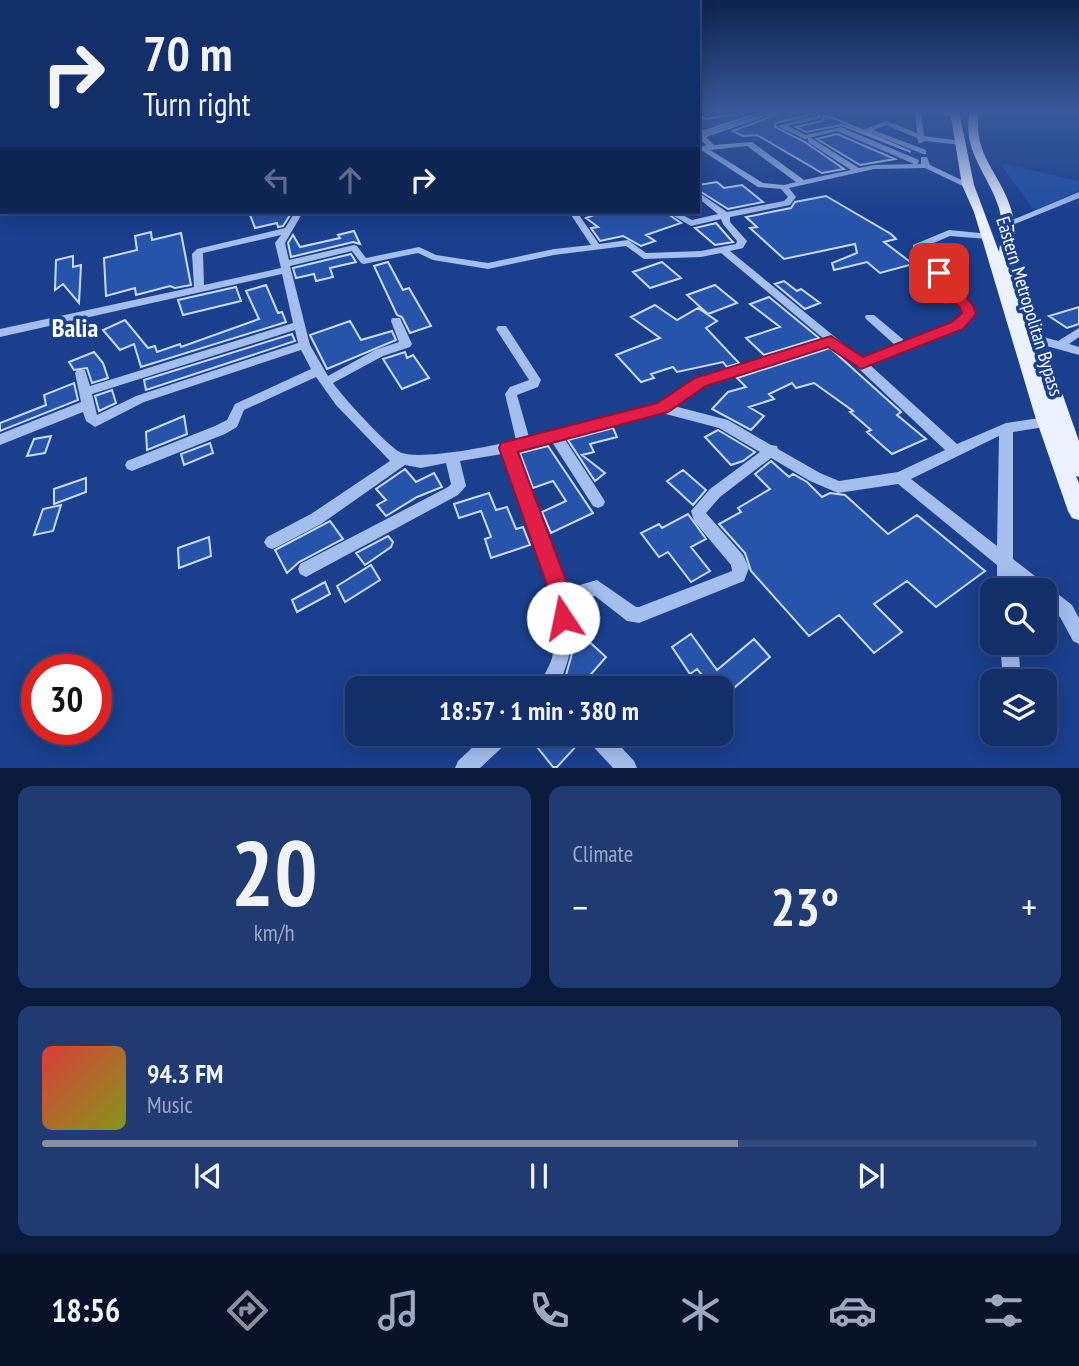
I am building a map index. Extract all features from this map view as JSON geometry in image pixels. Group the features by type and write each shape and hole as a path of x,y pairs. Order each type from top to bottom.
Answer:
{"main road":[{"name":"Eastern Metropolitan Bypass","path":"967,148 968,185 1026,337 1046,422 1079,511"},
{"path":"967,148 1002,201 1009,223 1006,254 1026,337 1079,469"}],"street":[{"path":"754,147 803,183"},
{"path":"821,147 858,171"},
{"path":"880,147 968,185"},
{"path":"910,147 923,152"},
{"path":"922,147 926,166"},
{"path":"962,147 967,148"},
{"path":"704,148 761,185 784,187 874,167 926,166"},
{"path":"675,214 691,223 788,203 792,197 784,187"},
{"path":"1009,223 1079,195"},
{"path":"0,333 199,289 354,248 364,261 419,250 433,257 488,266 628,243 644,256 723,250 740,246 742,241 726,222 725,215 700,196"},
{"path":"298,214 280,243 304,345 322,377 382,446 402,460 421,462 516,446 662,408 701,382 831,341"},
{"path":"574,214 597,247"},
{"path":"199,289 197,254 200,251 288,230"},
{"path":"861,364 957,326 969,314 967,307 916,247 949,233 988,236"},
{"path":"723,250 861,364 955,451"},
{"path":"870,317 904,347"},
{"path":"132,466 220,430 232,423 240,407 406,344 396,321"},
{"path":"0,440 88,397 299,325"},
{"path":"502,329 535,380 534,384 514,390 511,394 516,446 561,597 563,649 554,676"},
{"path":"1059,346 1079,332"},
{"path":"1026,337 1079,351"},
{"path":"81,373 95,422 140,399 304,345"},
{"path":"662,408 723,424 815,477 838,487 900,478 1006,428 1046,422"},
{"path":"1004,578 1006,428"},
{"path":"555,436 598,502"},
{"path":"561,597 597,588 632,614 639,615 738,576 741,568 737,560 699,516 698,511 715,493 772,450"},
{"path":"306,569 453,491 459,486 452,458"},
{"path":"272,542 316,519 402,460"},
{"path":"900,478 1024,578"},
{"path":"1057,603 1066,611 1079,635"},
{"path":"465,768 489,746"},
{"path":"606,746 627,768"}],"shaded area":[{"path":"1000,163 1079,181 1079,191 1034,210"}],"building":[{"path":"777,147 812,147 844,169 822,173"},
{"path":"830,147 867,147 895,159 860,165"},
{"path":"717,182 724,188 742,185 763,202 728,209 700,191 700,185"},
{"path":"826,196 891,234 896,239 884,242 913,264 880,273 867,262 834,270 832,263 857,253 855,244 784,259 750,228 757,227 746,217 791,208 795,202"},
{"path":"250,214 291,214 283,226 278,227 277,223 255,228"},
{"path":"597,214 668,214 681,223 646,235 655,241 641,246 623,236 600,241 591,228 598,227 586,218"},
{"path":"716,223 733,242 715,245 695,228"},
{"path":"354,231 360,244 353,242 291,257 288,243 293,235 300,247 340,238 338,235"},
{"path":"151,232 152,240 181,233 191,285 175,288 170,286 136,295 135,288 106,296 104,258 137,250 135,236"},
{"path":"351,254 356,262 330,268 333,277 316,281 314,274 296,278 293,268"},
{"path":"73,256 73,267 81,265 79,303 63,284 55,290 56,260"},
{"path":"388,262 403,290 409,288 431,326 410,333 402,317 397,315 374,266"},
{"path":"662,262 681,278 650,288 633,272"},
{"path":"784,281 820,303 805,309 775,284"},
{"path":"266,285 278,313 282,312 286,322 141,367 134,344 120,350 103,330 125,320 148,348 155,346 157,352 180,344 181,347 259,319 246,291"},
{"path":"715,285 737,303 708,314 687,295"},
{"path":"236,287 241,301 183,315 178,300"},
{"path":"769,297 819,338 764,355 746,338 780,327 750,304"},
{"path":"655,305 677,320 698,308 717,321 706,328 739,363 727,367 723,362 677,372 673,367 651,374 654,378 641,382 616,355 660,338 631,317"},
{"path":"1079,307 1079,324 1067,328 1049,316"},
{"path":"350,321 361,340 392,331 396,340 327,369 310,335"},
{"path":"292,334 295,341 146,390 144,380"},
{"path":"830,348 901,412 897,415 926,439 892,454 867,432 871,430 850,412 853,411 814,383 796,388 792,383 769,394 774,399 749,407 764,416 751,430 712,409 728,392 746,387 737,378"},
{"path":"94,352 103,363 108,378 92,383 87,368 74,370 69,362"},
{"path":"405,352 407,358 413,355 429,378 402,389 383,359"},
{"path":"74,383 78,400 0,431 0,423 46,405 44,395"},
{"path":"112,390 116,403 99,411 95,396"},
{"path":"184,416 187,434 147,450 146,432"},
{"path":"613,428 617,437 590,444 594,452 582,455 605,473 595,481 568,440"},
{"path":"718,430 755,452 743,461 731,465 705,437"},
{"path":"51,436 45,453 27,456 34,439"},
{"path":"210,443 213,453 184,465 181,454"},
{"path":"548,446 593,513 551,533 542,512 566,501 553,481 533,488 520,453"},
{"path":"771,461 789,477 793,474 807,482 822,497 830,493 845,495 888,534 917,515 985,571 936,607 907,581 874,604 902,632 874,653 839,615 809,636 751,571 745,553 719,524 741,512 738,508 770,489 755,474"},
{"path":"405,469 416,482 434,473 442,487 417,497 386,516 377,505 386,500 376,489"},
{"path":"683,470 706,490 693,505 667,481"},
{"path":"86,478 86,492 54,504 54,489"},
{"path":"489,493 496,510 507,507 516,529 523,527 530,545 491,558 485,539 491,537 481,511 459,518 454,504"},
{"path":"61,505 53,531 34,535 43,509"},
{"path":"688,514 706,539 691,547 710,571 691,582 668,552 659,557 641,533 659,524 662,528"},
{"path":"330,521 343,539 299,562 287,573 275,550"},
{"path":"388,536 393,542 391,547 365,565 356,553"},
{"path":"209,537 211,556 179,568 178,548"},
{"path":"371,565 380,580 345,602 337,586"},
{"path":"325,582 330,594 297,612 292,600"},
{"path":"691,634 717,670 754,639 770,657 733,689 733,676 703,676 697,669 690,674 672,647"},
{"path":"584,637 606,657 589,676 567,676 573,650"},
{"path":"536,746 576,746 557,767 553,767"}],"district":[{"name":"Balia","path":"75,327"}],"route":[{"path":"563,618 561,597 507,448 662,408 682,392 701,382 831,341 861,364 957,326 966,320 969,314 967,307 939,273"}]}
